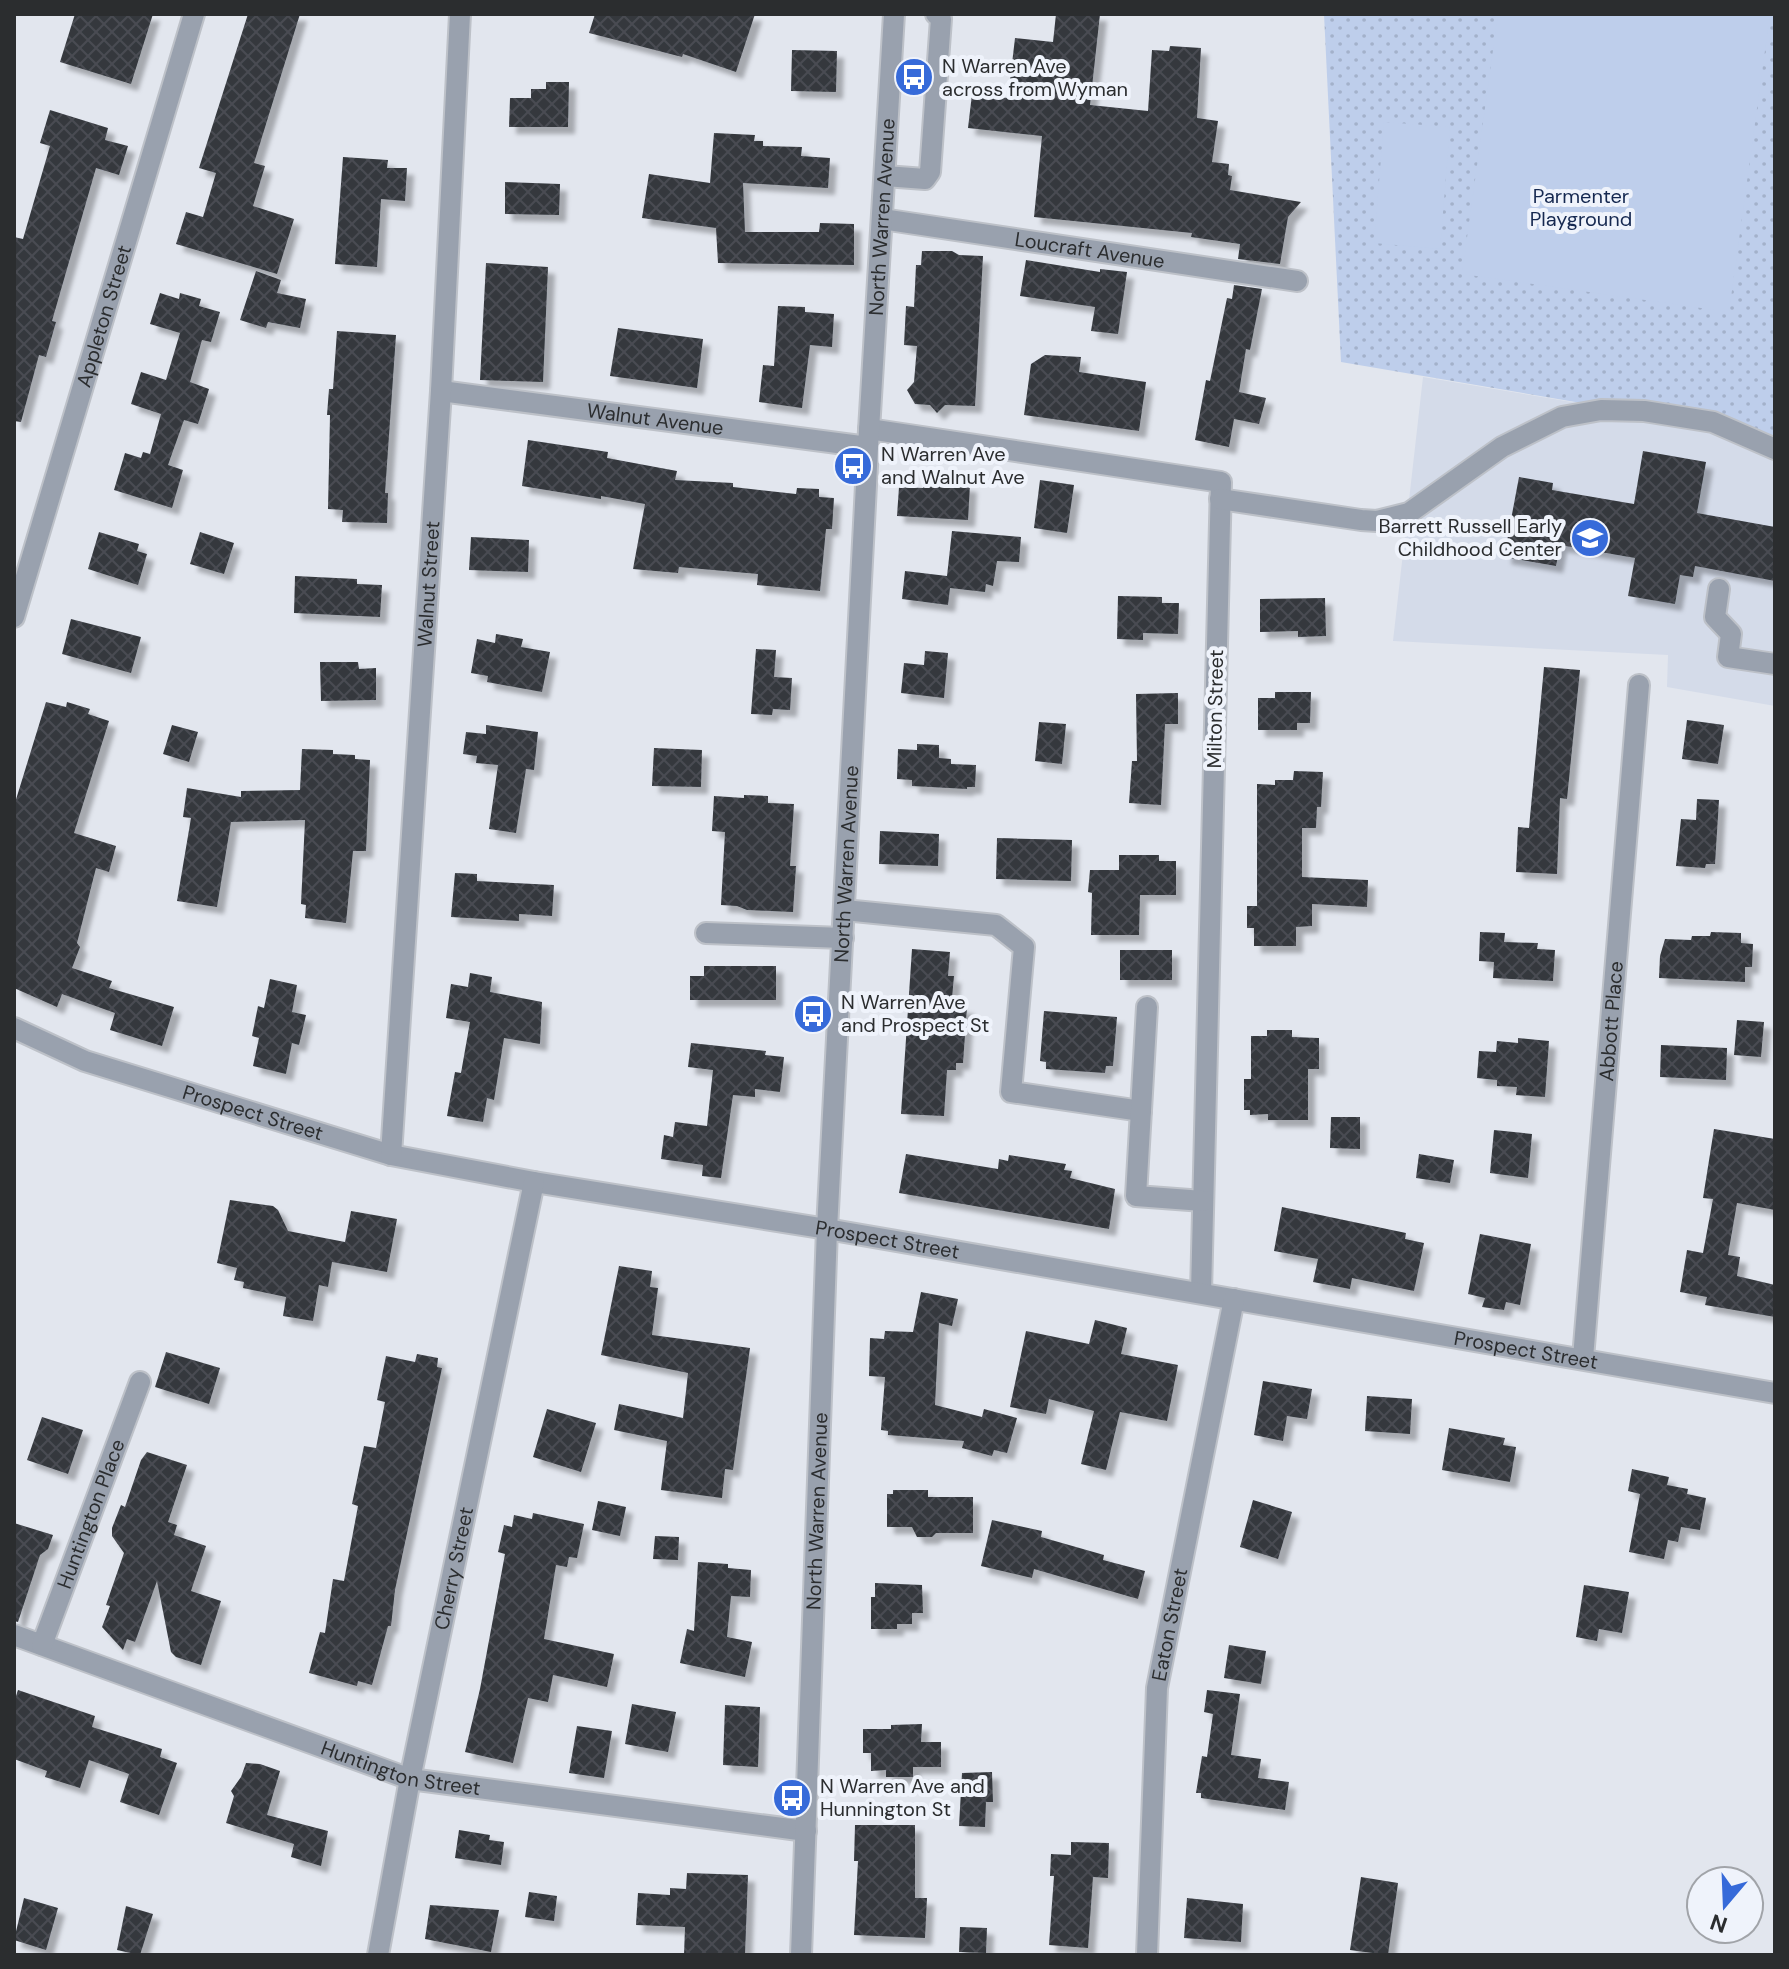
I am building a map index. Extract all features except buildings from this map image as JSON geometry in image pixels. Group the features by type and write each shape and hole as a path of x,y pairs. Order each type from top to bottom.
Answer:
{"street":[{"name":"Appleton Street","path":"14,617 194,14"},
{"name":"Walnut Street","path":"391,1155 441,391 460,14"},
{"name":"North Warren Avenue","path":"801,1955 827,1229 868,438 894,14"},
{"path":"885,176 925,179 930,172 941,19 936,14"},
{"name":"Loucraft Avenue","path":"882,219 1297,281"},
{"name":"Walnut Avenue","path":"441,391 868,438"},
{"path":"868,438 1221,482 1220,499 1361,520 1393,518 1418,507 1502,447 1562,417 1601,410 1644,411 1713,422 1775,449"},
{"name":"Milton Street","path":"1201,1293 1220,499"},
{"path":"1719,589 1715,617 1731,634 1728,657 1775,664"},
{"name":"Abbott Place","path":"1583,1358 1639,685"},
{"path":"844,910 996,925 1024,947 1011,1092 1141,1111"},
{"path":"706,933 843,938"},
{"path":"1147,1007 1136,1196 1203,1201"},
{"name":"Prospect Street","path":"14,1028 85,1061 391,1155 1775,1393"},
{"name":"Cherry Street","path":"378,1955 410,1779 534,1182"},
{"name":"Eaton Street","path":"1147,1955 1157,1688 1234,1299"},
{"name":"Huntington Place","path":"42,1645 140,1382"},
{"name":"Huntington Street","path":"14,1635 410,1779 806,1831"}],"shaded area":[{"name":"Barrett Russell Early Childhood Center","path":"1423,377 1775,436 1775,706 1667,687 1668,655 1393,641"}],"green space":[{"name":"Parmenter Playground","path":"1324,14 1775,14 1775,436 1341,362"},
{"path":"1498,14 1770,14 1729,312 1462,274"},
{"path":"1384,122 1450,127 1440,249 1374,243"}],"place":[{"name":"N Warren Ave across from Wyman","path":"914,77"},
{"name":"N Warren Ave and Walnut Ave","path":"853,466"},
{"name":"Barrett Russell Early Childhood Center","path":"1590,538"},
{"name":"N Warren Ave and Prospect St","path":"813,1014"},
{"name":"N Warren Ave and Hunnington St","path":"792,1798"}]}
